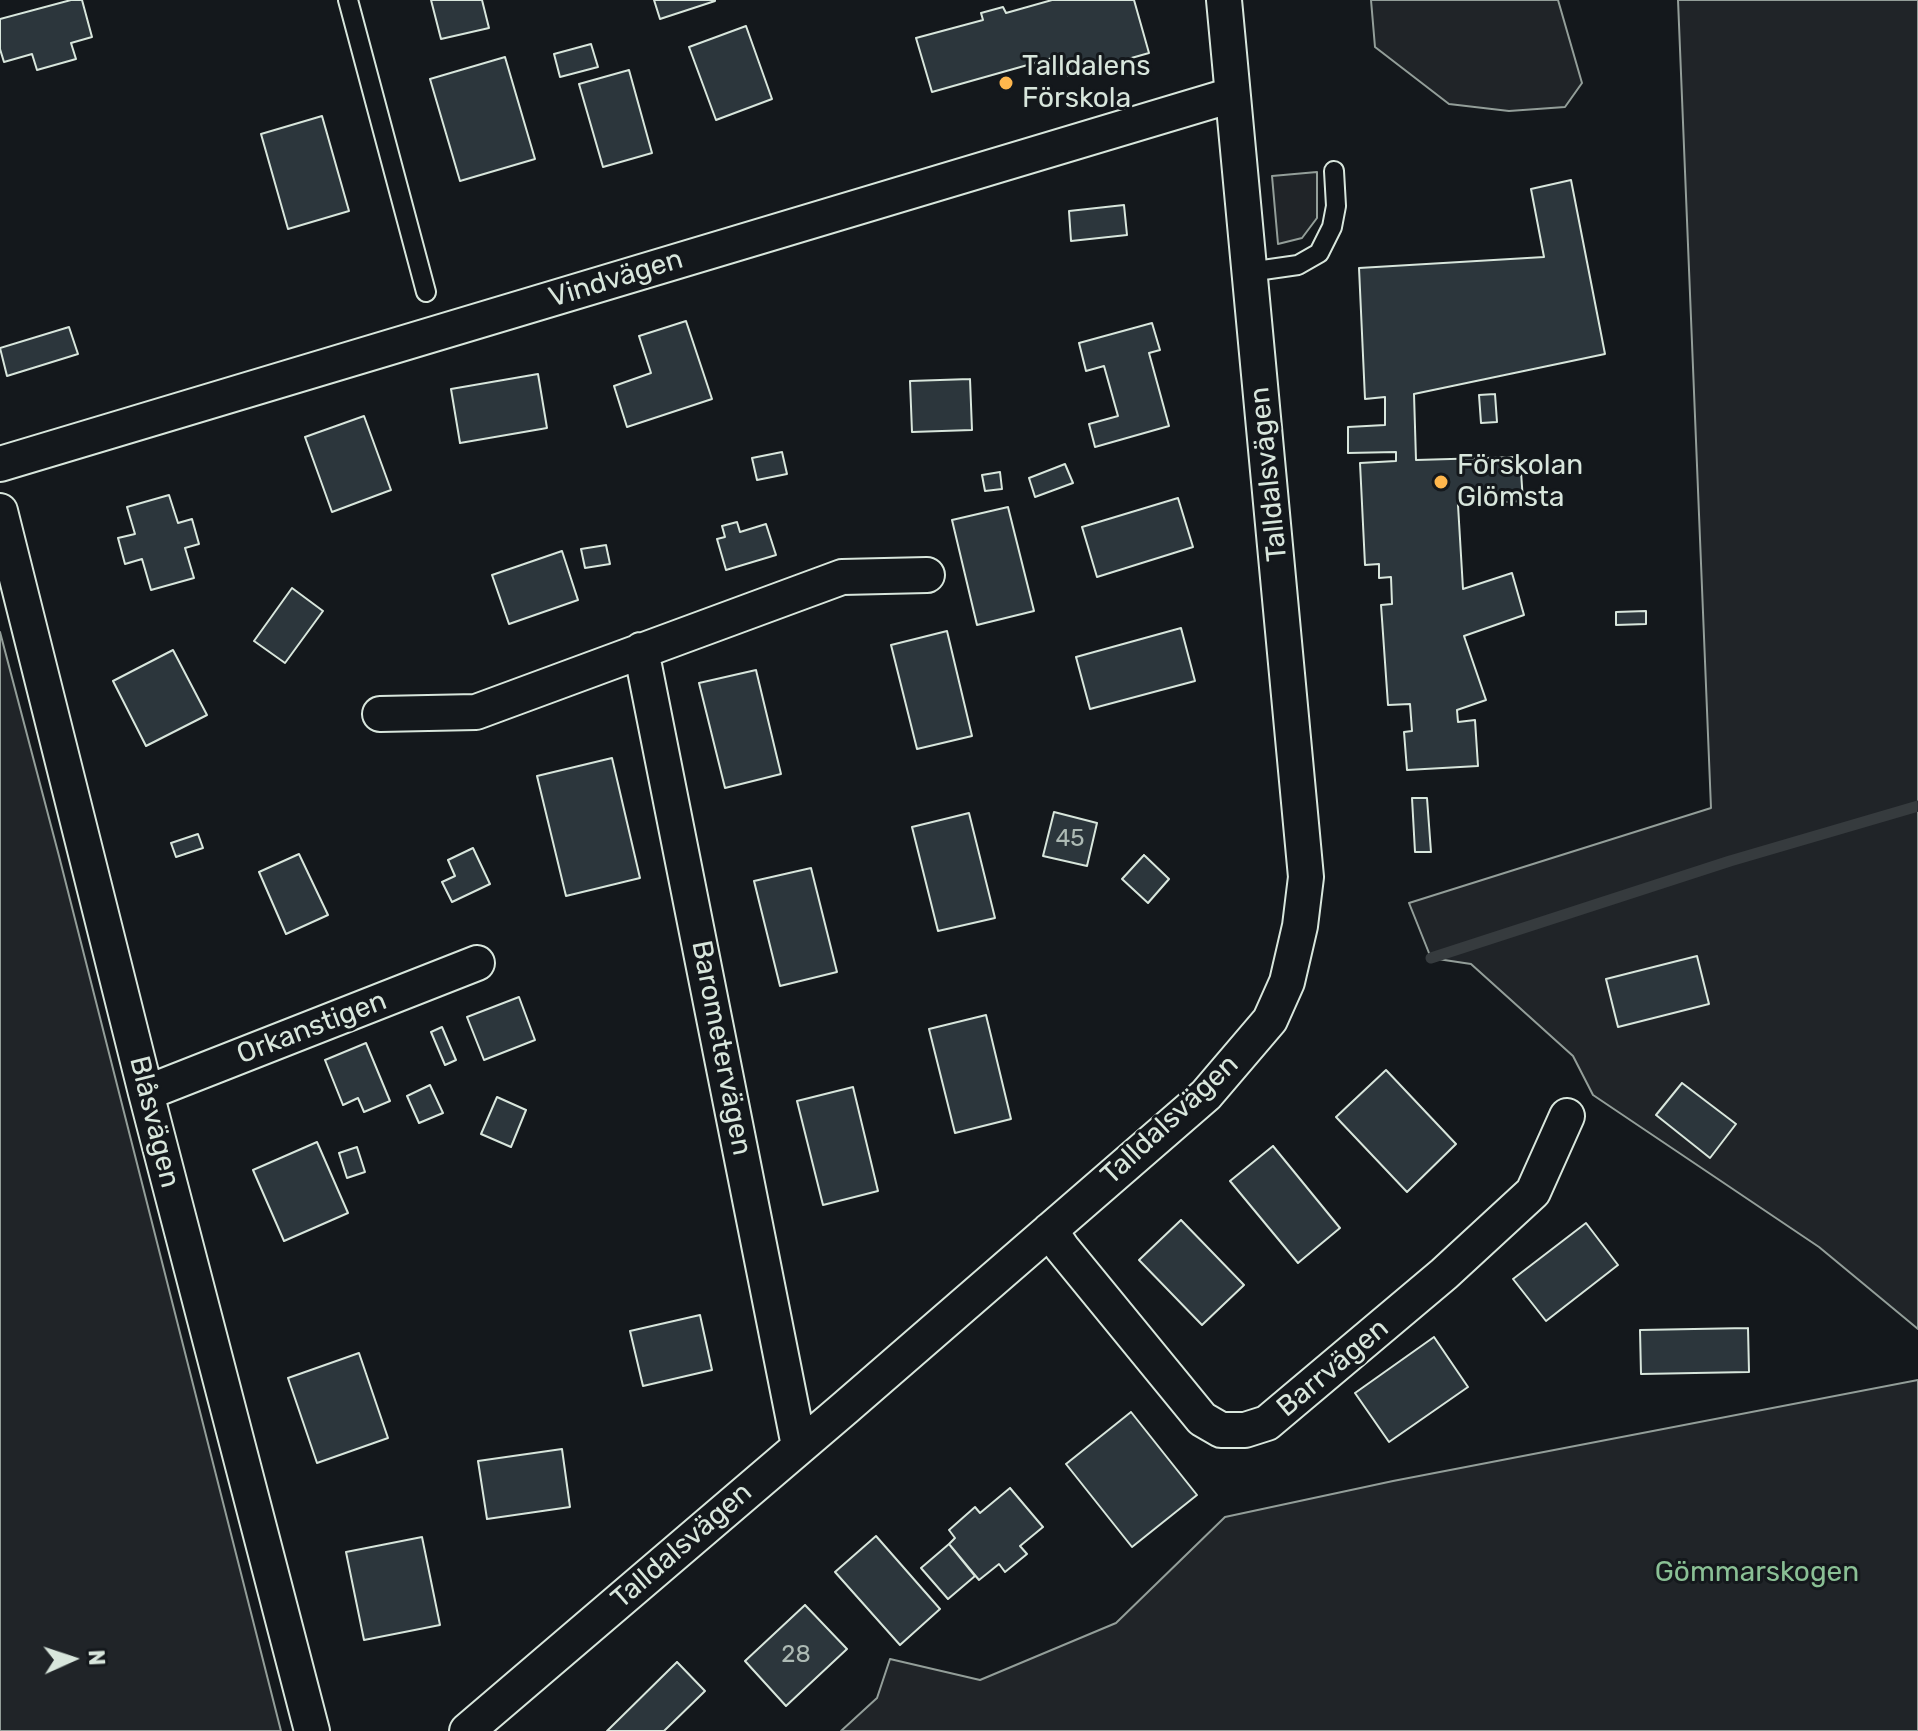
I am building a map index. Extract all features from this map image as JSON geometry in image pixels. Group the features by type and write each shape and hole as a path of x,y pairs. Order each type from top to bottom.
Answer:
{"street":[{"name":"Talldalsvägen","path":"467,1731 1206,1095 1270,1020 1287,982 1298,939 1306,877 1224,0"},
{"name":"Vindvägen","path":"0,464 1232,95"},
{"name":"Blåsvägen","path":"0,511 146,1093 312,1731"},
{"path":"380,714 476,712 842,577 927,575"},
{"name":"Barometervägen","path":"641,650 799,1446"},
{"name":"Orkanstigen","path":"146,1093 477,963"},
{"name":"Barrvägen","path":"1050,1230 1202,1419 1221,1430 1245,1430 1267,1423 1444,1274 1533,1192 1567,1116"}],"lane":[{"path":"348,0 426,292"},
{"path":"1249,272 1298,265 1319,253 1332,227 1336,206 1334,171"}],"green space":[{"path":"1371,0 1558,0 1582,83 1565,107 1509,111 1449,104 1375,47"},
{"path":"1678,0 1918,0 1918,1329 1819,1247 1593,1095 1573,1056 1471,964 1431,958 1409,903 1711,808"},
{"path":"1317,172 1317,218 1302,238 1278,244 1272,176"},
{"path":"0,632 59,856 281,1731 0,1731"},
{"name":"Gömmarskogen","path":"1918,1380 1918,1731 841,1731 877,1698 890,1659 980,1680 1116,1623 1225,1517 1393,1481"}],"building":[{"path":"71,0 82,0 92,37 71,43 76,59 37,70 32,54 4,62 0,49 0,19"},
{"path":"431,0 482,0 489,28 441,39"},
{"path":"654,0 715,0 715,1 660,19"},
{"path":"1052,0 1134,0 1149,53 1068,76 1063,55 932,92 916,38 983,20 981,13 1003,7 1006,13"},
{"path":"746,26 772,99 716,120 689,47"},
{"path":"591,44 598,67 560,77 554,54"},
{"path":"505,57 535,159 460,181 430,79"},
{"path":"629,70 652,153 603,167 579,84"},
{"path":"322,116 349,211 288,229 261,134"},
{"name":"Förskolan Glömsta","path":"1571,180 1605,354 1414,394 1416,460 1520,457 1523,501 1458,505 1463,589 1512,573 1524,615 1464,636 1486,700 1457,710 1458,722 1475,720 1478,766 1407,770 1404,732 1412,731 1410,704 1388,705 1381,605 1392,604 1391,577 1379,578 1379,564 1365,565 1360,463 1396,461 1396,452 1348,453 1348,427 1385,425 1385,397 1365,399 1359,268 1544,257 1531,189"},
{"path":"1124,205 1127,235 1071,241 1069,211"},
{"path":"686,321 712,399 627,427 614,386 651,373 639,336"},
{"path":"1152,323 1160,350 1149,353 1169,426 1095,447 1089,424 1118,416 1104,366 1086,371 1079,343"},
{"path":"69,327 78,354 7,376 0,348"},
{"path":"538,374 547,428 460,443 451,389"},
{"path":"970,379 972,430 912,432 910,381"},
{"path":"1495,394 1497,422 1481,423 1479,395"},
{"path":"364,416 391,490 332,512 305,437"},
{"path":"782,452 787,474 757,480 752,458"},
{"path":"1065,464 1073,483 1035,497 1029,478"},
{"path":"1000,472 1002,489 985,491 982,475"},
{"path":"169,495 178,523 192,519 199,544 185,548 194,578 151,590 142,559 125,564 118,538 135,534 127,507"},
{"path":"1178,498 1193,547 1097,577 1082,527"},
{"path":"1008,507 1034,611 977,625 952,520"},
{"path":"737,522 740,532 766,524 776,555 726,570 717,539 725,537 722,526"},
{"path":"606,545 610,564 585,568 581,549"},
{"path":"562,551 578,600 509,624 492,575"},
{"path":"292,588 323,611 285,663 254,641"},
{"path":"1646,611 1646,624 1616,625 1616,612"},
{"path":"1181,628 1195,681 1090,709 1076,657"},
{"path":"947,631 972,736 917,749 891,645"},
{"path":"173,650 207,715 146,746 113,681"},
{"path":"756,670 781,774 725,788 699,683"},
{"path":"612,758 640,878 566,896 537,776"},
{"path":"1412,798 1427,798 1431,852 1415,852"},
{"path":"1054,812 1097,823 1087,866 1043,856"},
{"path":"969,813 995,918 938,931 912,827"},
{"path":"198,834 203,848 176,857 171,843"},
{"path":"473,848 490,884 452,902 442,882 455,876 448,860"},
{"path":"299,854 328,915 286,934 259,872"},
{"path":"1144,855 1169,879 1148,903 1122,879"},
{"path":"811,868 837,972 780,986 754,881"},
{"path":"1697,956 1709,1004 1618,1027 1606,979"},
{"path":"519,997 535,1040 484,1060 467,1017"},
{"path":"986,1015 1011,1119 955,1133 929,1029"},
{"path":"442,1027 456,1060 445,1065 431,1032"},
{"path":"366,1043 390,1101 364,1112 358,1098 343,1105 325,1060"},
{"path":"1386,1070 1456,1144 1407,1192 1336,1117"},
{"path":"1682,1083 1736,1124 1710,1158 1656,1115"},
{"path":"430,1085 443,1113 419,1123 407,1096"},
{"path":"853,1087 878,1191 823,1205 797,1101"},
{"path":"497,1097 526,1110 511,1147 481,1134"},
{"path":"317,1142 348,1213 284,1241 253,1170"},
{"path":"1273,1146 1340,1228 1298,1263 1230,1181"},
{"path":"357,1147 365,1172 347,1178 339,1153"},
{"path":"1181,1220 1244,1285 1202,1325 1139,1260"},
{"path":"1586,1223 1618,1265 1546,1321 1513,1279"},
{"path":"700,1315 712,1370 643,1386 630,1331"},
{"path":"1748,1328 1749,1372 1641,1374 1640,1330"},
{"path":"1434,1337 1468,1387 1389,1442 1355,1393"},
{"path":"359,1353 388,1438 317,1463 288,1378"},
{"path":"1131,1412 1197,1495 1132,1547 1066,1464"},
{"path":"562,1449 570,1507 487,1519 478,1461"},
{"path":"1010,1488 1043,1527 1020,1546 1027,1554 1005,1572 999,1564 979,1580 949,1544 955,1538 949,1530 975,1507 980,1513"},
{"path":"876,1536 940,1609 900,1645 835,1572"},
{"path":"422,1537 440,1625 364,1640 346,1552"},
{"path":"949,1544 975,1576 948,1599 921,1568"},
{"path":"805,1605 847,1649 786,1706 745,1661"},
{"path":"677,1662 705,1691 664,1731 607,1731"}],"waterway":[{"path":"1431,958 1730,861 1918,806"}],"place":[{"name":"Talldalens Förskola","path":"1006,83"},
{"name":"Förskolan Glömsta","path":"1441,482"}]}
